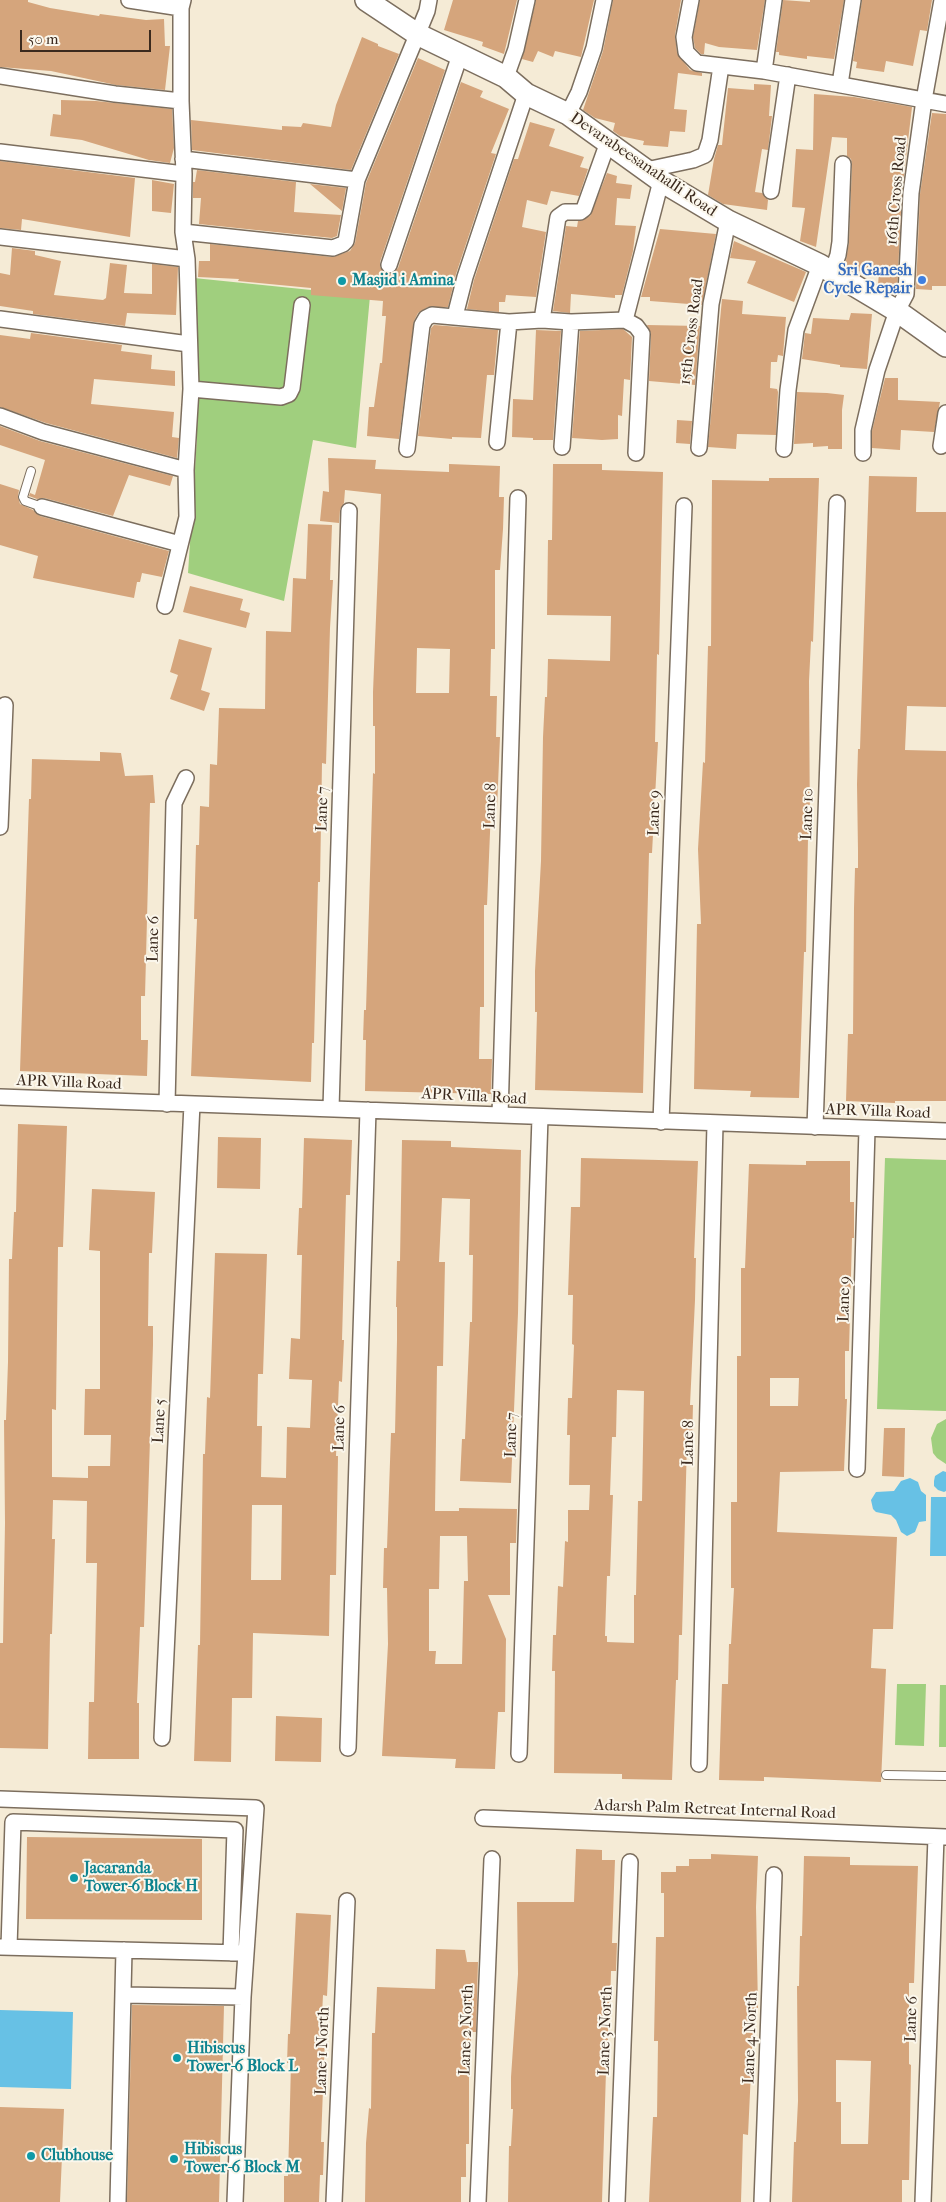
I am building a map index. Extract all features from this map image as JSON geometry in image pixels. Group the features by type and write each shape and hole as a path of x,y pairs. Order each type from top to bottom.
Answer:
{"street":[{"path":"128,0 182,4 183,232 187,259 191,389 186,470 187,517 165,606"},
{"name":"Devarabeesanahalli Road","path":"366,0 417,34 506,77 526,94 568,114 653,175 728,222 826,268 897,312 946,346"},
{"path":"183,232 333,248 340,246 346,241 357,180 429,0"},
{"path":"506,77 516,49 527,0"},
{"path":"568,114 579,92 594,48 604,0"},
{"path":"691,0 684,38 686,52 697,63 764,71 946,104"},
{"path":"764,71 774,0"},
{"path":"840,84 853,0"},
{"name":"16th Cross Road","path":"863,453 863,430 877,370 897,312 906,294 911,193 924,100 942,0"},
{"path":"389,265 460,54"},
{"path":"625,320 653,175 705,155 710,140 721,66"},
{"path":"771,191 788,75"},
{"path":"0,76 115,94 181,100"},
{"path":"455,316 465,277 526,94"},
{"path":"542,320 558,217 565,212 580,212 584,209 608,142"},
{"path":"0,152 357,180"},
{"path":"784,449 788,390 796,330 826,268 838,255 843,164"},
{"name":"15th Cross Road","path":"699,448 711,304 728,222"},
{"path":"0,237 187,259"},
{"path":"191,389 281,397 288,394 292,388 302,305"},
{"path":"407,449 422,325 426,318 432,315 509,322 625,320 636,326 642,334 636,453"},
{"path":"0,319 190,344"},
{"path":"497,442 509,322"},
{"path":"562,446 571,322"},
{"path":"941,446 946,414"},
{"path":"0,416 43,432 186,470"},
{"name":"Lane 8","path":"500,1115 518,498"},
{"name":"Lane 10","path":"815,1127 837,503"},
{"name":"Lane 9","path":"661,1122 684,506"},
{"path":"42,507 180,544"},
{"name":"Lane 7","path":"331,1108 349,511"},
{"path":"0,827 5,705"},
{"name":"Lane 6","path":"167,1104 174,803 186,778"},
{"name":"APR Villa Road","path":"0,1097 946,1131"},
{"name":"Lane 5","path":"162,1738 192,1104"},
{"name":"Lane 6","path":"348,1748 368,1110"},
{"name":"Lane 7","path":"519,1754 540,1117"},
{"name":"Lane 8","path":"698,1764 715,1124"},
{"name":"Lane 9","path":"857,1470 867,1129"},
{"path":"0,1799 256,1808 238,1953"},
{"name":"Adarsh Palm Retreat Internal Road","path":"483,1818 941,1837"},
{"path":"235,2202 243,1997 238,1953 235,1830 13,1822 4,1947 238,1953"},
{"name":"Lane 6","path":"923,2202 941,1837"},
{"name":"Lane 2 North","path":"478,2202 492,1859"},
{"name":"Lane 3 North","path":"617,2202 630,1862"},
{"name":"Lane 4 North","path":"762,2202 774,1875"},
{"name":"Lane 1 North","path":"334,2202 347,1901"},
{"path":"118,2202 124,1950"},
{"path":"123,1995 243,1997"}],"lane":[{"path":"31,471 23,497 25,501 42,507"},
{"path":"886,1775 946,1776"}],"green space":[{"path":"194,278 370,296 356,448 313,440 284,601 188,573 197,438"},
{"path":"885,1158 946,1160 946,1411 877,1409"},
{"path":"946,1419 946,1464 933,1453 931,1438 937,1424"},
{"path":"897,1684 926,1684 924,1746 895,1745"},
{"path":"940,1685 946,1685 946,1747 939,1747"}],"water":[{"path":"943,1471 946,1472 946,1491 944,1492 934,1486 935,1476"},
{"path":"910,1478 918,1482 921,1491 926,1495 926,1521 919,1522 915,1532 907,1536 901,1532 896,1520 891,1515 876,1512 873,1509 871,1500 876,1492 894,1491 901,1481"},
{"path":"931,1497 946,1497 946,1556 930,1556"},
{"path":"0,2010 73,2012 71,2089 0,2087"}],"building":[{"path":"0,0 28,0 28,2 50,8 99,16 100,14 146,20 164,19 165,46 170,46 165,90 116,85 51,71 0,67"},
{"path":"453,0 517,0 504,54 482,46 483,42 444,30"},
{"path":"536,0 594,0 581,57 555,51 553,57 538,51 533,62 522,59"},
{"path":"613,0 681,0 675,35 677,53 690,70 702,73 702,76 678,73 674,109 687,110 685,132 670,131 668,147 643,145 644,141 620,136 613,131 615,123 595,118 583,110 603,51"},
{"path":"700,0 765,0 757,50 719,47 705,43 704,54 701,54 695,48 693,37"},
{"path":"783,0 810,2 810,0 844,0 834,59 807,56 807,59 779,55 779,52 776,52"},
{"path":"862,0 932,0 927,31 920,30 913,66 886,61 884,72 856,68 857,62 853,61"},
{"path":"362,37 399,54 351,170 192,150 191,120 282,130 282,126 301,127 303,123 331,127 336,105"},
{"path":"418,58 445,70 380,262 380,267 386,274 391,274 398,268 461,82 483,91 480,97 509,109 491,153 496,154 456,274 448,307 428,307 418,313 414,321 399,439 367,436 369,407 374,407 380,363 382,363 386,316 382,316 383,301 311,295 311,288 238,281 239,279 198,277 199,261 210,261 210,244 332,257 350,251 355,243 366,183"},
{"path":"754,84 771,85 769,116 772,116 768,150 762,149 755,192 762,193 768,200 767,210 723,204 708,195 714,159 718,145 722,145 728,88 754,90"},
{"path":"814,94 854,97 912,107 902,192 897,292 888,291 878,285 879,272 855,271 845,266 849,242 852,164 851,159 847,156 847,138 832,137 816,247 800,241 805,208 792,207 796,149 813,150"},
{"path":"61,100 96,101 172,109 174,148 170,163 149,160 82,140 50,136 53,114 61,115"},
{"path":"932,113 946,114 946,286 932,286 932,290 916,289 920,194"},
{"path":"530,122 555,129 549,146 584,157 580,167 588,169 579,196 551,191 547,205 527,200 522,227 546,232 536,297 506,295 505,302 499,302 499,312 467,309 474,280 514,159 518,159"},
{"path":"0,161 135,178 130,237 22,219 21,230 0,228"},
{"path":"197,170 296,182 294,212 341,215 337,236 332,238 199,224 201,198 193,198 193,182 195,182"},
{"path":"607,173 617,176 616,183 632,185 630,199 617,198 615,225 636,226 633,251 622,295 615,295 615,298 571,294 570,313 553,311 566,226 577,227 578,221 590,216"},
{"path":"152,180 174,184 171,213 152,211"},
{"path":"310,184 346,188 342,211"},
{"path":"660,229 716,234 702,305 650,301 650,297 641,297"},
{"path":"734,241 806,272 794,302 747,283 756,261 730,258"},
{"path":"12,248 35,251 35,255 61,261 54,295 103,300 106,298 110,263 127,265 124,293 152,294 152,264 178,267 176,315 127,313 125,326 33,314 33,311 0,306 0,273 10,275"},
{"path":"722,299 743,301 742,314 786,317 783,356 778,355 777,362 771,362 770,388 777,389 778,392 776,435 737,434 736,449 708,447"},
{"path":"851,313 872,314 867,369 840,367 840,365 802,359 805,333 811,334 813,318 849,320"},
{"path":"434,325 498,330 494,375 487,375 481,438 452,437 452,439 418,436 431,328"},
{"path":"647,325 700,326 695,385 649,381 651,334"},
{"path":"623,329 632,337 630,380 624,379 622,416 618,415 618,439 572,438 580,331"},
{"path":"536,330 561,331 553,440 512,437 513,399 533,400"},
{"path":"31,333 122,345 121,351 152,355 151,369 175,371 175,386 94,379 91,404 174,412 172,437 179,438 177,458 46,423 0,407 0,335 30,339"},
{"path":"885,378 898,378 898,400 940,402 934,432 901,430 900,450 872,448 872,431"},
{"path":"797,392 844,395 842,449 828,449 828,446 813,447 813,443 794,444"},
{"path":"677,420 692,421 690,444 676,443"},
{"path":"0,426 40,441 173,476 170,486 129,475 113,516 44,498 37,499 29,496 30,493 35,495 45,460 0,445"},
{"path":"328,458 376,460 375,469 449,472 449,464 500,466 499,497 504,497 503,529 500,570 495,570 495,649 491,649 490,696 497,696 496,737 500,737 497,809 491,809 487,905 484,905 484,1007 480,1007 479,1059 492,1059 491,1094 365,1091 366,1040 363,1040 364,1010 366,1010 373,773 375,774 373,692 381,494 345,490 339,523 320,521 323,491 329,492","holes":["417,648 450,649 449,693 416,693"]},
{"path":"553,464 602,464 602,470 663,472 655,742 658,742 652,853 649,853 643,1093 535,1090 537,1012 535,1012 535,971 541,861 543,737 548,659 610,661 611,616 547,615 548,540 552,540"},
{"path":"869,476 917,477 916,512 946,512 946,707 907,706 905,750 946,751 946,1101 895,1101 895,1103 846,1101 848,1034 853,1034 855,868 858,868 858,749 860,749"},
{"path":"769,478 819,478 813,642 811,641 809,681 810,838 808,838 806,952 804,952 799,1098 750,1097 751,1091 694,1089 697,924 701,924 698,849 703,762 705,763 708,646 711,646 712,480 769,481"},
{"path":"0,484 19,490 20,504 33,510 40,516 169,551 162,577 142,573 140,582 137,582 134,598 33,578 38,556 0,545"},
{"path":"308,524 332,525 330,580 333,580 326,764 322,763 320,882 318,882 314,1043 312,1043 311,1082 191,1076 197,919 194,919 196,845 199,845 200,806 209,807 210,764 217,765 219,708 265,709 266,631 291,632 293,578 306,579"},
{"path":"190,586 243,599 240,610 250,613 246,628 183,612"},
{"path":"179,639 212,648 201,690 210,693 204,711 170,699 178,675 170,672"},
{"path":"100,752 121,753 125,776 153,775 155,803 150,803 145,996 141,996 141,1040 148,1040 147,1076 20,1071 32,759 100,761"},
{"path":"18,1124 67,1126 63,1247 58,1247 56,1410 52,1409 52,1477 88,1478 88,1466 110,1466 111,1435 84,1435 85,1389 100,1389 100,1251 89,1250 92,1189 155,1192 152,1253 149,1253 148,1326 153,1326 153,1345 144,1627 140,1627 137,1703 139,1703 139,1759 88,1759 89,1702 94,1702 97,1563 86,1563 87,1501 53,1500 52,1539 55,1539 52,1634 50,1634 48,1749 0,1748 0,1643 3,1643 5,1523 4,1420 6,1420 8,1362 9,1259 12,1259 14,1212 16,1212"},
{"path":"218,1137 261,1138 260,1189 217,1188"},
{"path":"304,1138 352,1140 350,1195 346,1195 342,1340 344,1340 342,1382 339,1381 336,1456 338,1456 336,1575 330,1575 329,1636 253,1633 252,1698 232,1698 231,1762 194,1761 198,1645 200,1645 203,1454 205,1454 207,1397 210,1398 215,1253 267,1254 263,1374 258,1374 257,1426 262,1426 261,1477 286,1478 287,1427 310,1428 312,1380 289,1379 291,1338 300,1339 302,1255 297,1255 299,1208 302,1208","holes":["252,1505 282,1505 281,1580 251,1580"]},
{"path":"402,1140 451,1141 451,1147 521,1150 518,1313 511,1483 460,1481 462,1439 465,1439 470,1322 472,1322 473,1255 469,1255 470,1199 442,1198 439,1262 445,1262 443,1366 437,1366 435,1511 459,1511 459,1508 517,1509 516,1543 510,1543 510,1595 488,1595 506,1639 505,1712 498,1712 495,1769 455,1768 456,1759 382,1756 388,1644 387,1588 383,1588 384,1548 387,1548 391,1433 395,1433 397,1261 400,1261","holes":["440,1536 467,1536 468,1581 464,1581 462,1664 435,1664 436,1651 429,1651 429,1589 439,1589"]},
{"path":"581,1158 698,1161 694,1258 696,1258 695,1300 690,1405 693,1405 692,1441 687,1441 682,1635 679,1635 672,1780 622,1779 622,1774 554,1773 555,1671 552,1671 553,1635 556,1635 558,1586 563,1587 565,1541 568,1542 568,1510 589,1510 590,1485 569,1485 570,1435 567,1435 568,1398 572,1398 574,1345 572,1344 573,1295 568,1295 571,1207 580,1207","holes":["617,1390 644,1391 642,1501 638,1501 634,1643 607,1642 607,1636 605,1636 607,1576 610,1576 613,1495 610,1495 612,1437 616,1437"]},
{"path":"806,1161 850,1161 850,1202 854,1202 854,1238 852,1238 849,1351 845,1351 845,1399 847,1399 844,1471 780,1472 777,1532 897,1537 893,1629 873,1629 871,1668 886,1669 881,1782 764,1777 764,1781 719,1780 722,1684 728,1684 734,1588 731,1588 731,1502 737,1502 737,1356 741,1356 741,1268 745,1268 749,1164 806,1165","holes":["770,1378 799,1378 798,1406 770,1406"]},
{"path":"884,1428 905,1428 904,1477 882,1476"},
{"path":"276,1716 322,1718 321,1762 275,1761"},
{"path":"27,1837 202,1839 202,1920 26,1919"},
{"path":"576,1849 602,1850 602,1860 615,1860 612,1943 617,1943 616,1971 611,1971 610,2009 608,2009 608,2071 606,2071 602,2202 508,2202 509,2146 511,2146 513,2109 511,2109 511,2077 518,1974 517,1902 574,1902"},
{"path":"711,1854 758,1856 756,1907 758,2008 754,2008 748,2135 743,2134 741,2202 649,2202 653,2117 657,2117 658,2041 654,2041 656,1937 664,1937 664,1893 661,1893 661,1872 676,1872 676,1866 689,1866 689,1859 711,1859"},
{"path":"804,1856 850,1857 850,1865 918,1866 914,1983 909,1983 909,2064 911,2065 909,2180 902,2180 902,2202 792,2202 794,2142 796,2142 798,2101 797,1986 799,1986 800,1936 802,1936","holes":["836,2060 871,2061 868,2144 841,2144 841,2102 836,2102"]},
{"path":"296,1913 331,1915 327,1996 323,1995 321,2035 325,2035 321,2142 324,2142 323,2175 320,2175 319,2202 284,2202 284,2176 288,2176 291,2063 287,2063 288,2034 290,2034"},
{"path":"436,1949 465,1950 467,1962 478,1962 476,2032 471,2032 471,2068 469,2068 469,2144 466,2144 466,2177 461,2177 461,2202 365,2202 366,2143 369,2108 371,2109 372,2033 375,2033 377,1987 435,1989"},
{"path":"132,2005 224,2006 219,2202 127,2202"},
{"name":"Clubhouse","path":"0,2107 64,2109 60,2202 0,2202"}],"place":[{"name":"Sri Ganesh Cycle Repair","path":"922,280"},
{"name":"Masjid i Amina","path":"342,281"},
{"name":"Jacaranda Tower-6 Block H","path":"74,1878"},
{"name":"Hibiscus Tower-6 Block L","path":"177,2058"},
{"name":"Clubhouse","path":"31,2156"},
{"name":"Hibiscus Tower-6 Block M","path":"174,2159"}]}
